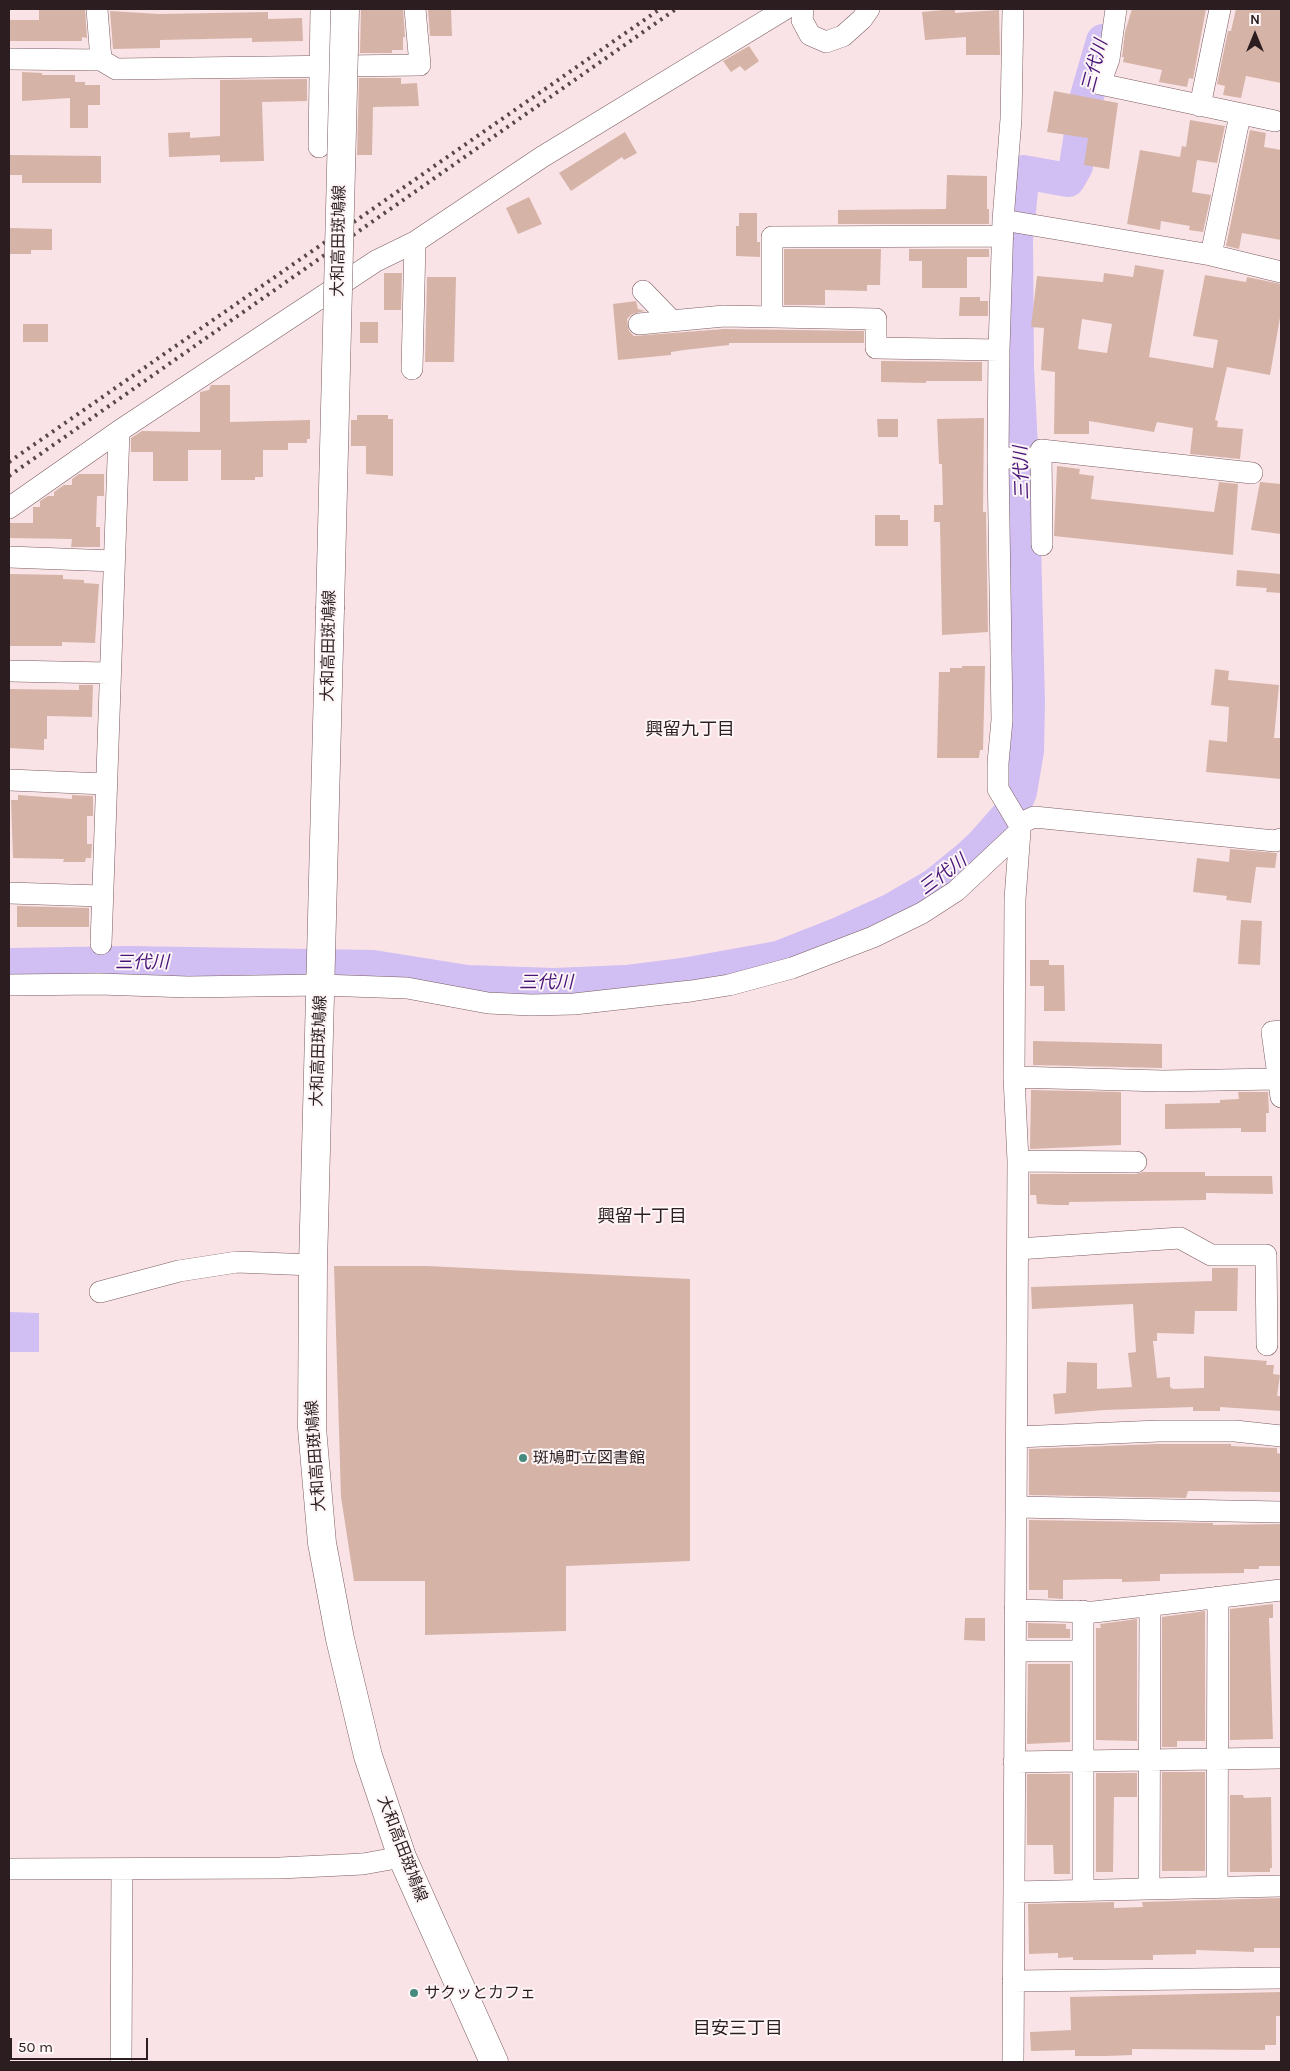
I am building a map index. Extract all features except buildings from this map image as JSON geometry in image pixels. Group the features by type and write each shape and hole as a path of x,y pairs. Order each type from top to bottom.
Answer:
{"main road":[{"name":"大和高田斑鳩線","path":"345,9 313,1265 312,1428 322,1543 340,1639 368,1756 402,1857 494,2062"}],"street":[{"path":"97,9 101,60"},
{"path":"319,147 321,9"},
{"path":"9,59 101,60 116,69 420,65 415,9"},
{"path":"9,508 119,431 376,261 415,242 542,157 785,9"},
{"path":"803,9 802,20 810,35 826,42 843,36 862,19 869,9"},
{"path":"1013,9 1011,119 999,350 1003,458 1002,720 998,763 998,789 1020,827 1015,899 1014,1076 1018,1161 1018,1249 1013,2062"},
{"path":"1116,9 1109,59 1100,84 1275,121"},
{"path":"1200,106 1220,9"},
{"path":"1211,255 1240,115"},
{"path":"772,317 772,237 1034,224 1211,255 1281,272"},
{"path":"412,369 415,242"},
{"path":"643,291 672,321"},
{"path":"639,324 724,316 876,319 876,348 999,350"},
{"path":"101,944 101,896 119,431"},
{"path":"1042,545 1036,459 1041,450 1252,473"},
{"path":"1003,458 1036,459"},
{"path":"9,557 114,560"},
{"path":"9,671 109,673"},
{"path":"9,780 105,784"},
{"path":"9,984 100,984 188,987 321,985 407,988 488,1003 531,1005 622,999 729,985 792,968 873,937 922,913 956,891 1020,827 1034,817 1275,841 1281,839"},
{"path":"9,893 101,896"},
{"path":"1014,1076 1163,1081 1279,1088 1272,1032 1281,1031"},
{"path":"1018,1161 1136,1162"},
{"path":"1018,1249 1180,1238 1211,1256 1266,1256 1267,1345"},
{"path":"100,1292 179,1271 237,1262 313,1265"},
{"path":"1017,1437 1159,1431 1235,1431 1281,1436"},
{"path":"1016,1507 1281,1512"},
{"path":"1015,1610 1083,1612 1281,1590"},
{"path":"1217,1888 1218,1597"},
{"path":"1149,1889 1150,1605"},
{"path":"1083,1612 1083,1890"},
{"path":"1015,1651 1083,1651"},
{"path":"1014,1762 1281,1758"},
{"path":"9,1869 280,1868 363,1864 402,1857"},
{"path":"121,2062 122,1869"},
{"path":"1014,1892 1281,1886"},
{"path":"1013,1981 1281,1978"}],"shaded area":[{"path":"9,1312 39,1313 39,1352 9,1352"}],"waterway":[{"name":"三代川","path":"9,965 128,963 373,967 467,982 554,985 626,982 689,974 778,958 839,934 892,910 935,885 968,858 1012,811 1020,792 1027,751 1028,702 1022,467 1017,368 1016,239 1023,172 1068,180 1076,166 1087,96 1103,41"}],"railway":[{"path":"9,462 660,9"},
{"path":"9,476 676,9"}],"place":[{"name":"斑鳩町立図書館","path":"523,1458"},
{"name":"サクッとカフェ","path":"414,1993"}],"district":[{"name":"興留九丁目","path":"690,730"},
{"name":"興留十丁目","path":"642,1217"},
{"name":"目安三丁目","path":"738,2029"}]}
